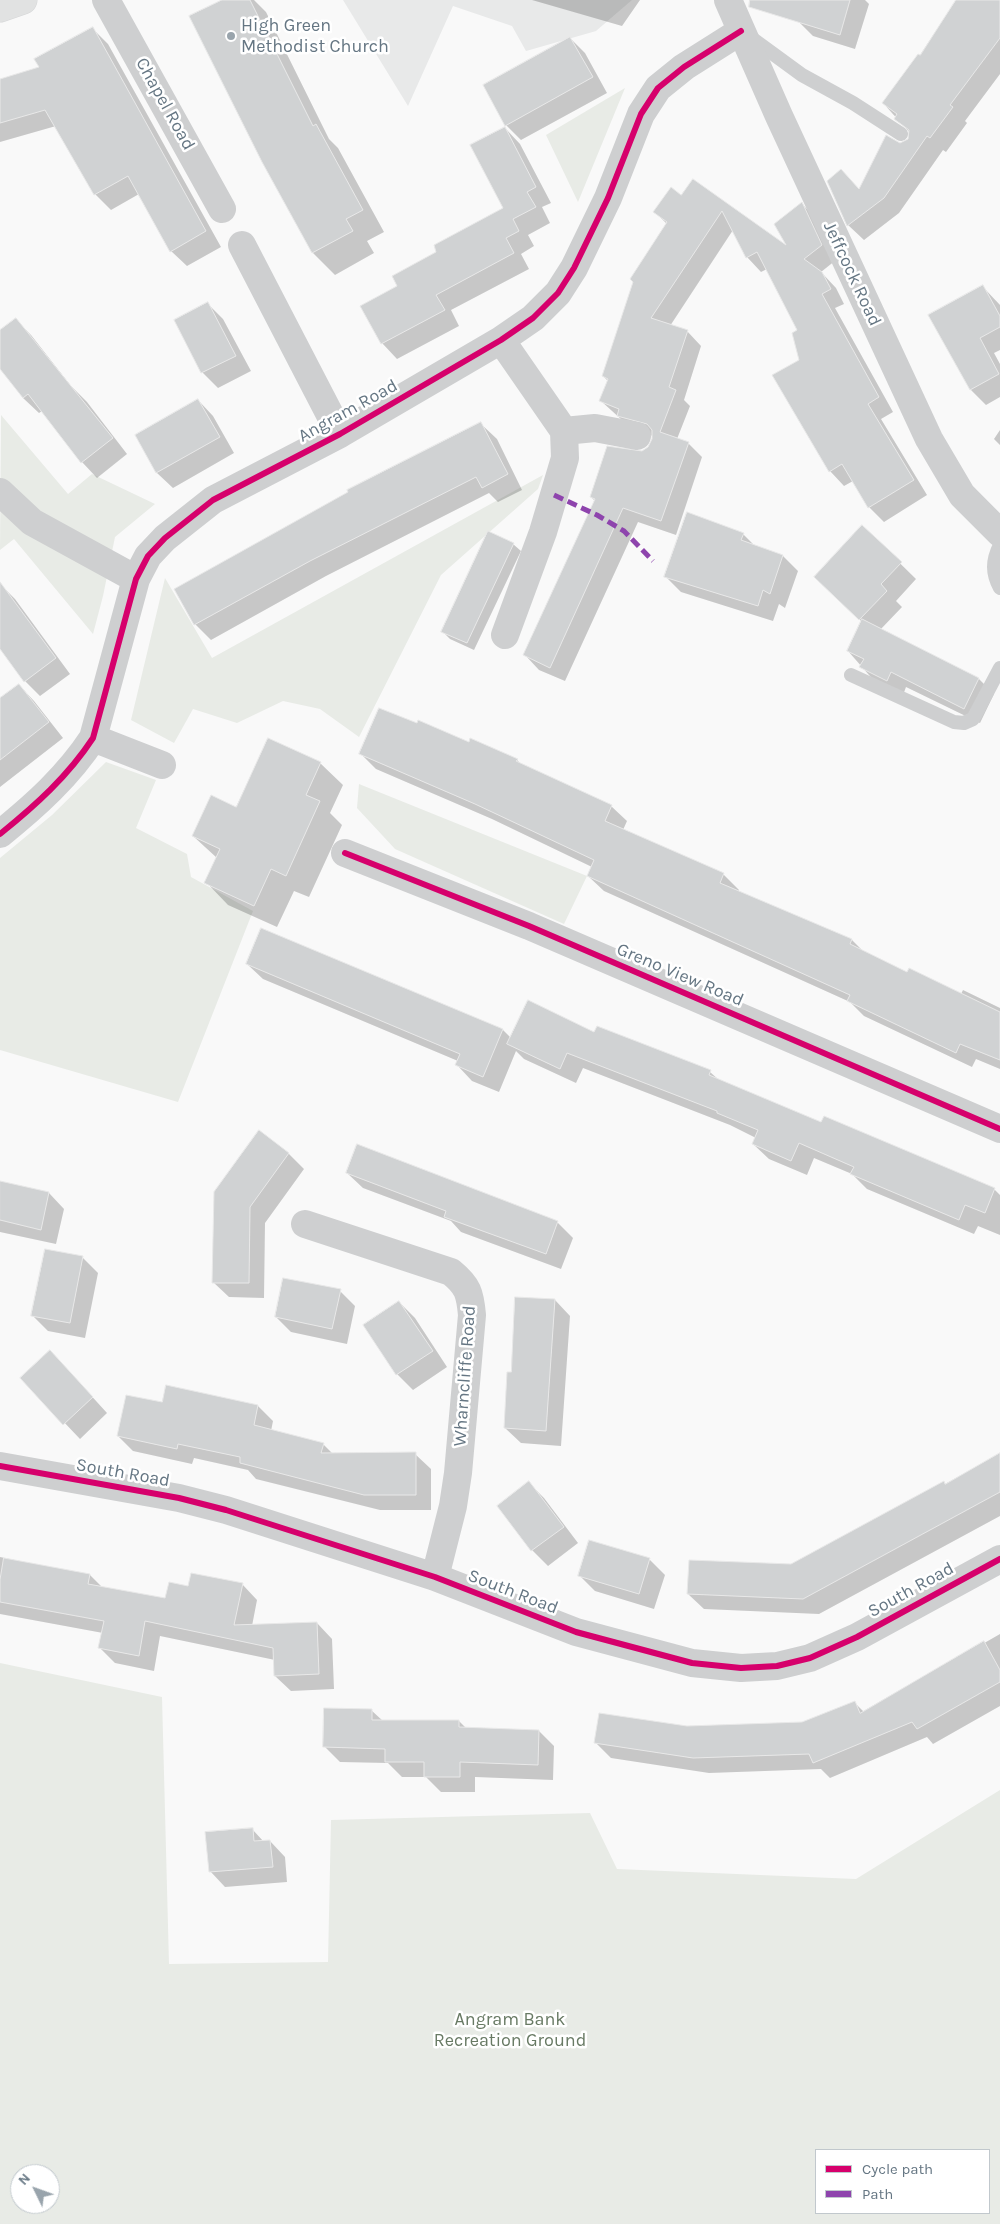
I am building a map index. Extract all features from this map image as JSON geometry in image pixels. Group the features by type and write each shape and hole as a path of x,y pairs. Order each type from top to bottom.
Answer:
{"street":[{"path":"0,8 23,0"},
{"name":"Chapel Road","path":"106,0 222,209"},
{"name":"Jeffcock Road","path":"728,0 928,438 962,495 1000,534"},
{"name":"Angram Road","path":"0,834 34,807 59,783 79,760 93,738 136,579 148,556 165,538 207,505 340,434 501,340 532,318 558,293 574,268 608,198 641,114 658,88 684,67 741,31"},
{"path":"242,245 340,434"},
{"path":"501,340 564,431 566,458 543,532 505,635"},
{"path":"564,431 594,428 637,436"},
{"path":"0,492 32,522 136,579"},
{"path":"93,738 162,766"},
{"name":"Greno View Road","path":"345,853 529,926 1000,1129"},
{"name":"Wharncliffe Road","path":"306,1224 451,1272 464,1283 470,1296 472,1315 458,1472 453,1506 435,1577"},
{"name":"South Road","path":"0,1466 178,1498 226,1510 435,1577 576,1632 692,1663 741,1668 777,1666 810,1658 857,1636 1000,1559"}],"lane":[{"path":"741,31 802,75 901,134"},
{"path":"1000,545 993,562 994,578 1000,588"},
{"path":"851,675 954,722 964,723 972,719 1000,668"}],"shaded area":[{"path":"343,0 632,0 596,31 526,51 512,26 453,6 408,106"}],"green space":[{"path":"625,88 578,202 546,135"},
{"path":"1,415 68,494 92,474 155,504 115,537 93,634 14,539 0,550"},
{"path":"543,475 538,489 441,575 359,737 320,709 283,701 237,723 193,709 174,743 131,720 165,578 212,658"},
{"path":"106,762 156,780 136,828 187,854 191,877 253,911 178,1102 0,1050 0,858 52,815"},
{"path":"359,784 587,876 564,924 395,849 357,808"},
{"name":"Angram Bank Recreation Ground","path":"0,1663 162,1697 169,1964 328,1962 331,1820 590,1813 617,1869 856,1879 1000,1790 1000,2224 0,2224"}],"building":[{"path":"222,0 250,0 313,126 316,124 363,210 346,219 353,231 312,253 262,162 189,16"},
{"path":"750,0 850,0 840,35 749,7"},
{"path":"956,0 1000,0 1000,38 950,105 953,107 930,138 927,136 884,198 847,226 827,181 841,169 859,189 886,135 900,143 908,139 909,130 894,119 897,114 882,103 918,54 920,55"},
{"path":"93,27 206,231 170,252 128,176 94,195 45,110 0,123 0,79 39,67 34,59"},
{"path":"570,37 593,77 505,126 483,85"},
{"path":"505,127 536,187 527,192 536,207 513,219 519,231 506,238 514,253 436,295 445,310 381,344 360,306 397,286 392,276 436,252 434,245 503,208 470,145"},
{"path":"693,179 786,245 774,224 802,202 822,245 804,259 822,272 831,289 822,294 879,397 868,404 914,480 868,508 842,464 829,472 772,375 799,360 792,333 797,330 757,252 746,258 722,211 651,318 688,330 669,387 676,390 660,432 689,442 661,521 623,508 550,668 523,655 595,499 590,497 607,446 642,451 648,447 652,439 652,430 647,424 617,416 619,409 599,401 608,379 602,376 633,282 630,279 667,222 653,212 671,187 681,195"},
{"path":"983,285 1000,316 1000,327 980,338 999,374 970,390 928,315"},
{"path":"208,302 236,356 201,373 174,320"},
{"path":"16,318 113,438 81,463 28,394 23,398 0,369 0,330"},
{"path":"198,399 220,437 156,473 135,435"},
{"path":"481,422 508,474 482,488 476,477 310,561 194,625 174,589 348,492 347,490"},
{"path":"687,512 744,533 741,540 783,555 770,594 763,590 758,606 664,577"},
{"path":"862,525 902,562 881,584 887,591 859,620 814,577"},
{"path":"488,531 514,543 467,643 441,632"},
{"path":"0,582 56,658 24,682 0,649"},
{"path":"862,619 979,678 964,709 891,672 887,681 859,667 864,659 847,651"},
{"path":"19,684 49,722 0,760 0,698"},
{"path":"379,708 417,723 418,720 469,742 470,738 612,805 605,821 724,873 720,883 852,939 850,944 907,972 909,968 1000,1012 1000,1060 960,1044 956,1053 847,1001 850,995 587,876 594,860 475,804 359,754"},
{"path":"268,738 321,762 306,795 320,801 286,876 271,869 254,906 204,883 220,849 192,836 211,795 236,807"},
{"path":"261,928 503,1029 483,1077 455,1065 460,1054 246,964"},
{"path":"528,1000 594,1032 597,1026 711,1070 709,1075 821,1122 824,1116 995,1188 985,1213 965,1205 959,1220 850,1174 854,1167 799,1143 791,1161 752,1144 758,1130 717,1113 717,1111 567,1053 560,1069 507,1044"},
{"path":"259,1130 289,1153 250,1207 249,1283 212,1283 214,1192"},
{"path":"357,1144 558,1221 546,1254 444,1217 446,1211 346,1173"},
{"path":"0,1181 49,1192 41,1230 0,1220"},
{"path":"45,1249 83,1256 70,1323 31,1316"},
{"path":"283,1278 341,1289 332,1329 275,1317"},
{"path":"515,1297 555,1299 546,1431 504,1428 507,1372 511,1372"},
{"path":"399,1301 433,1351 396,1375 363,1325"},
{"path":"50,1350 93,1397 63,1425 20,1378"},
{"path":"166,1385 258,1405 254,1425 324,1443 321,1453 416,1452 416,1495 364,1495 240,1463 240,1457 178,1444 177,1449 117,1436 126,1395 162,1402"},
{"path":"1000,1453 1000,1492 803,1599 687,1594 689,1560 791,1564 944,1481 945,1484"},
{"path":"529,1481 564,1527 531,1551 497,1506"},
{"path":"589,1540 650,1558 639,1594 578,1576"},
{"path":"4,1558 90,1574 88,1584 165,1598 169,1582 188,1586 191,1573 243,1583 234,1625 317,1622 319,1674 274,1676 273,1648 145,1621 139,1656 98,1648 104,1621 0,1602 0,1580"},
{"path":"984,1641 1000,1670 1000,1682 917,1729 912,1722 813,1763 809,1754 693,1758 594,1743 599,1713 687,1726 802,1722 855,1701 860,1713"},
{"path":"324,1708 372,1709 372,1720 459,1720 459,1727 539,1730 538,1765 460,1762 460,1777 424,1777 424,1762 385,1762 385,1749 323,1747"},
{"path":"253,1828 254,1841 270,1840 273,1867 209,1872 205,1832"}],"marked path":[{"path":"554,495 597,515 624,531 653,561"}],"cycle path":[{"path":"0,834 51,789 73,765 93,738 136,579 148,556 165,538 213,500 340,434 501,340 533,318 558,293 574,268 608,198 641,114 658,88 684,67 741,31"},
{"path":"345,853 529,926 1000,1129"},
{"path":"0,1466 179,1498 226,1510 435,1577 576,1632 692,1663 741,1668 777,1666 810,1658 857,1637 1000,1559"}],"place":[{"name":"High Green Methodist Church","path":"231,36"}]}
